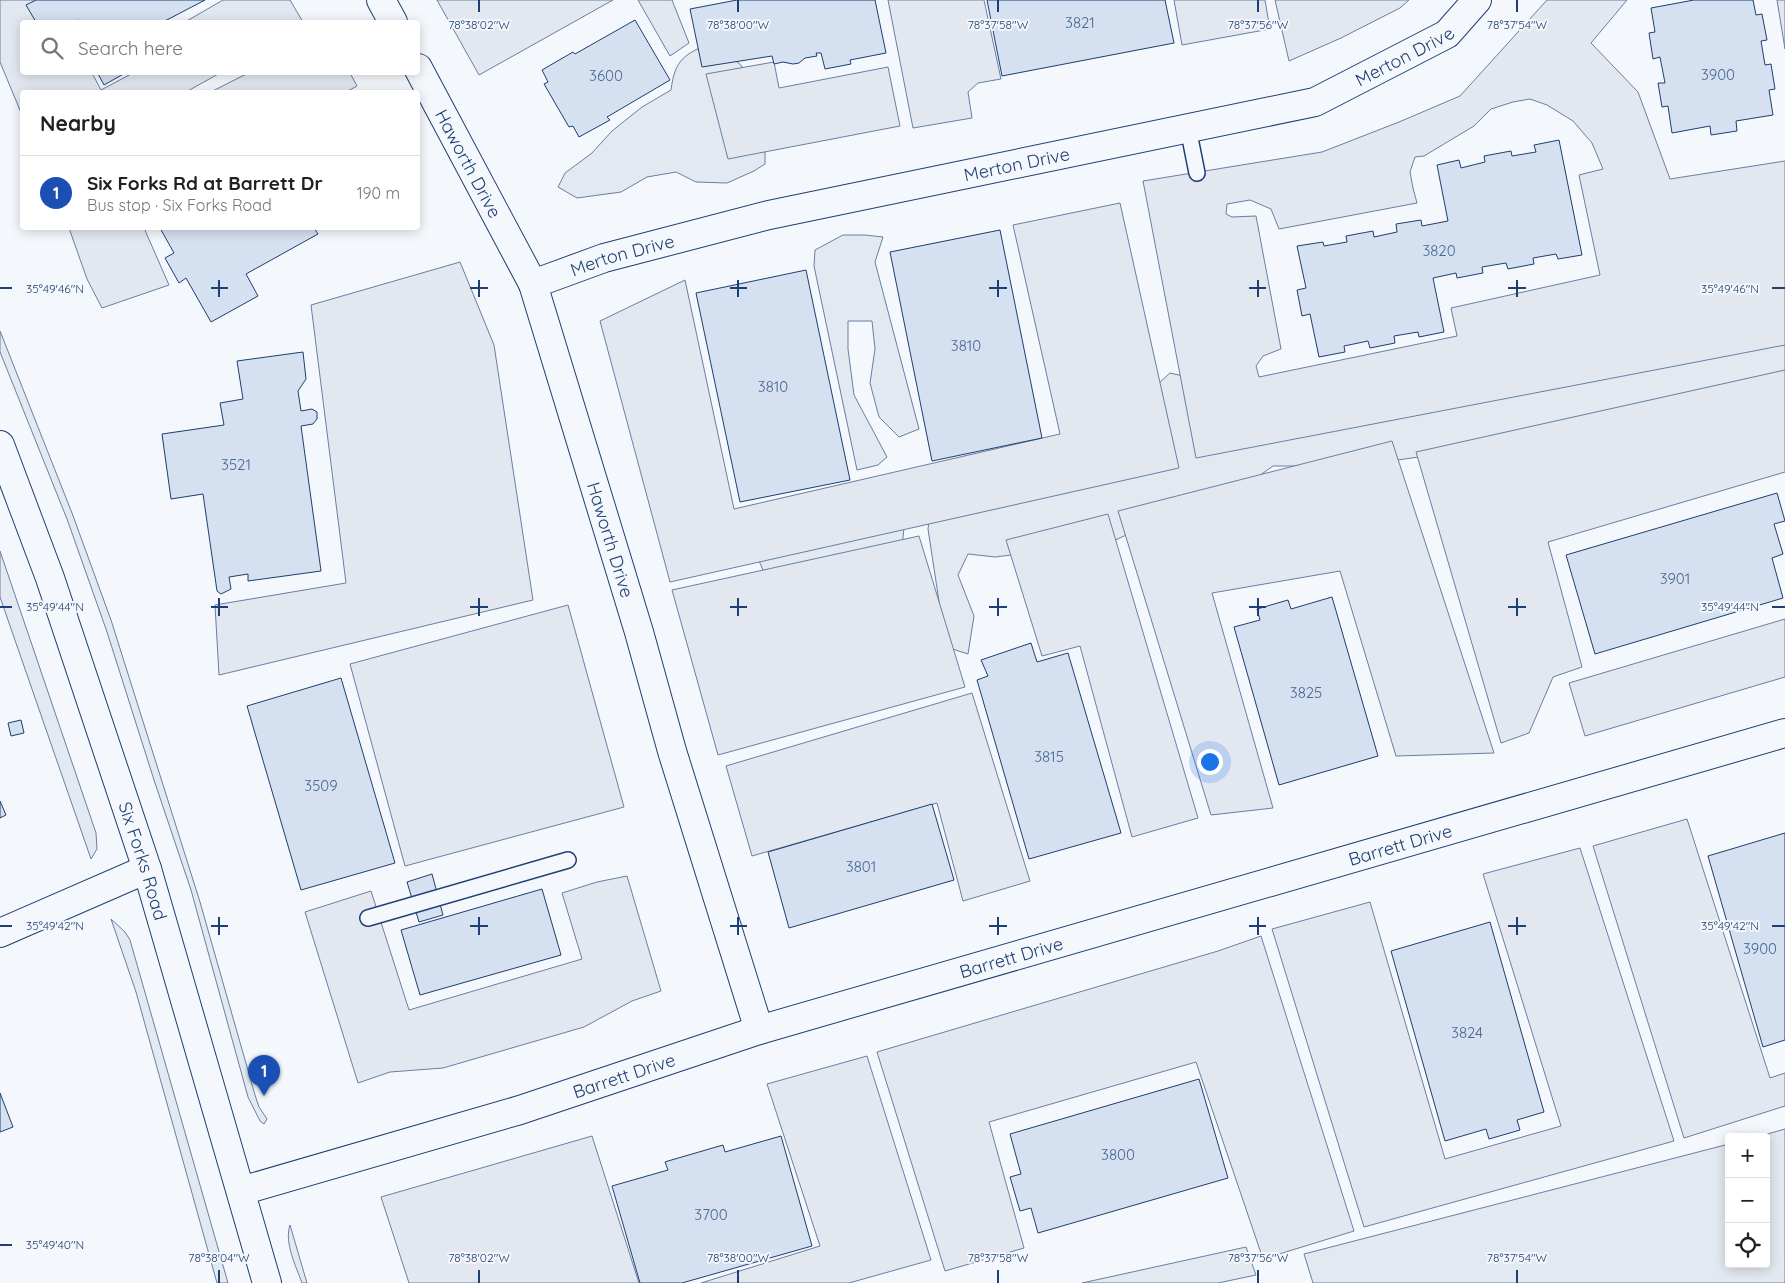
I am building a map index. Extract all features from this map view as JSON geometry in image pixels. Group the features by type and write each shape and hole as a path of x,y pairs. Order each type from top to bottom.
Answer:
{"street":[{"path":"381,0 392,20"},
{"name":"Merton Drive","path":"533,284 604,258 769,215 1315,102 1447,34 1477,0"},
{"name":"Haworth Drive","path":"420,72 533,284 636,623 675,760 759,1030"},
{"name":"Six Forks Road","path":"0,445 50,578 147,869 267,1283"},
{"name":"Barrett Drive","path":"241,1191 520,1110 759,1030 1785,733"},
{"path":"0,933 147,869"}],"lane":[{"path":"1188,128 1197,173"},
{"path":"368,918 568,860"}],"shaded area":[{"path":"0,0 58,0 67,20 20,20 20,75 93,75 101,90 20,90 20,110 0,62"},
{"path":"223,0 290,0 302,20 188,20"},
{"path":"437,0 613,0 479,75"},
{"path":"638,0 672,0 689,43 670,56"},
{"path":"888,0 984,0 1001,79 978,83 968,92 972,118 913,128"},
{"path":"1174,0 1265,0 1270,29 1182,45"},
{"path":"1275,0 1409,0 1400,8 1341,38 1289,61"},
{"path":"1547,0 1627,0 1591,43 1638,92 1670,179 1785,161 1785,345 1196,458 1143,181 1322,152 1460,96","holes":["1530,99 1547,105 1573,121 1592,143 1603,169 1579,175 1600,275 1451,308 1457,336 1259,377 1256,366 1263,356 1281,349 1256,216 1232,217 1226,214 1227,204 1250,200 1271,209 1279,229 1417,203 1410,172 1415,157 1424,156 1474,126 1491,109"]},
{"path":"1777,0 1785,0 1785,49"},
{"path":"710,43 740,64 753,81 765,126 765,164 727,183 696,182 676,172 647,177 621,192 577,198 558,187 565,173 592,153 612,131 642,107 671,90 675,71 682,59"},
{"path":"774,62 779,88 888,67 900,126 728,159 706,74"},
{"path":"129,75 216,75 190,90 101,90"},
{"path":"244,75 351,75 357,86 350,90 215,90"},
{"path":"1120,203 1179,468 670,582 600,321 685,280 734,509 1060,434 1013,225"},
{"path":"70,230 145,230 169,285 102,308 87,279"},
{"path":"843,235 883,237 875,262 919,429 899,437 879,417 870,383 875,349 872,321 848,321 848,349 854,395 887,457 878,465 857,470 814,266 815,250"},
{"path":"460,262 494,345 533,600 219,675 215,605 346,583 311,305"},
{"path":"1785,310 1785,376 1467,450 1370,464 1273,466 1235,493 1137,530 1109,543 995,557 968,554 958,575 974,616 968,654 946,647 928,529 931,505 1147,394 1170,373 1200,380 1217,419"},
{"path":"0,331 72,513 111,620 200,902 255,1095 259,1107 267,1119 264,1124 260,1121 248,1097 191,890 107,632 67,519 0,352"},
{"path":"1785,370 1785,472 1548,542 1582,667 1553,677 1529,733 1501,743 1416,452"},
{"path":"1392,441 1494,753 1396,756 1340,571 1212,593 1273,808 1211,815 1118,511"},
{"path":"1108,514 1198,818 1132,837 1080,646 1042,656 1006,540"},
{"path":"905,519 902,546 770,586 756,554"},
{"path":"919,536 965,687 718,755 672,590"},
{"path":"0,551 96,833 97,849 91,859 0,597"},
{"path":"568,605 624,807 405,866 350,664"},
{"path":"1785,619 1785,677 1585,736 1569,683"},
{"path":"972,693 1030,881 963,901 937,803 752,856 726,766"},
{"path":"1687,819 1770,1078 1785,1073 1785,1106 1684,1138 1593,846"},
{"path":"1580,848 1674,1141 1364,1227 1272,929 1370,902 1445,1159 1561,1126 1483,874"},
{"path":"627,876 661,991 632,1001 584,1027 443,1068 390,1072 358,1083 305,912 371,891 409,1010 582,959 562,893 597,882"},
{"path":"111,919 125,932 130,940 228,1283 217,1283 136,992"},
{"path":"1261,936 1354,1231 1263,1259 1196,1062 989,1122 1024,1248 945,1271 877,1052 1218,951"},
{"path":"867,1056 931,1260 849,1283 701,1283 820,1246 767,1084"},
{"path":"1785,1129 1785,1283 1313,1283 1304,1254 1725,1145 1725,1268 1770,1268 1770,1133"},
{"path":"592,1136 639,1283 409,1283 381,1197"},
{"path":"290,1225 307,1283 302,1283 292,1254 288,1239"},
{"path":"1246,1247 1256,1275 1218,1283 1082,1283"}],"building":[{"path":"36,0 205,0 167,20 35,20 26,5"},
{"path":"737,0 875,0 886,53 850,60 851,64 825,69 821,53 816,53 817,56 805,58 799,63 793,64 783,62 774,64 772,56 702,67 690,9"},
{"path":"987,0 1165,0 1174,43 1002,76"},
{"path":"1694,0 1753,0 1756,15 1762,14 1767,40 1761,41 1765,65 1771,64 1775,89 1769,90 1773,115 1736,121 1737,131 1711,135 1710,126 1672,133 1668,106 1662,107 1658,83 1665,83 1660,57 1653,59 1649,33 1655,32 1651,8"},
{"path":"635,20 670,80 607,117 610,120 579,137 573,126 569,127 544,84 548,82 542,70 573,52 575,54"},
{"path":"99,75 122,75 104,85"},
{"path":"1559,140 1582,255 1558,259 1556,254 1533,258 1534,264 1508,269 1506,263 1482,267 1483,273 1457,278 1456,273 1433,278 1444,332 1419,337 1418,332 1394,336 1395,343 1370,348 1368,341 1344,346 1345,352 1319,357 1310,314 1302,316 1297,290 1306,288 1297,246 1323,242 1324,246 1347,242 1346,236 1373,231 1374,237 1397,232 1396,224 1421,220 1422,226 1448,221 1437,165 1459,160 1461,168 1485,162 1484,156 1511,151 1512,156 1536,152 1534,145"},
{"path":"161,230 315,230 318,234 246,274 258,296 211,322 186,278 179,283 165,258 174,253"},
{"path":"1000,230 1042,438 932,461 890,252"},
{"path":"806,270 850,480 740,502 696,293"},
{"path":"303,352 306,379 298,391 301,411 312,409 317,412 317,419 313,424 301,426 321,571 248,581 248,574 229,577 231,589 221,594 217,591 203,494 171,499 162,434 224,425 220,403 243,399 237,361"},
{"path":"1777,493 1785,521 1774,524 1783,554 1772,558 1783,598 1595,654 1566,555"},
{"path":"1332,597 1378,756 1279,785 1234,627 1260,620 1257,609 1288,600 1291,609"},
{"path":"1031,643 1037,662 1068,653 1121,833 1029,859 977,680 988,676 981,660"},
{"path":"341,678 395,863 301,890 247,706"},
{"path":"21,720 24,733 11,736 8,723"},
{"path":"0,801 6,815 0,818"},
{"path":"932,804 954,880 789,928 768,852"},
{"path":"1785,833 1785,1040 1763,1047 1708,856"},
{"path":"432,874 443,915 419,922 407,882"},
{"path":"542,889 561,955 420,995 401,930"},
{"path":"1490,922 1544,1112 1517,1120 1520,1130 1489,1139 1486,1129 1445,1141 1391,951"},
{"path":"1199,1079 1228,1178 1038,1233 1031,1208 1020,1211 1010,1177 1021,1174 1010,1134"},
{"path":"0,1093 13,1127 0,1132"},
{"path":"781,1136 812,1246 682,1283 640,1283 612,1186 668,1170 665,1162 668,1161 723,1145 725,1152"}],"place":[{"name":"Six Forks Rd at Barrett Dr","path":"264,1096"}]}
